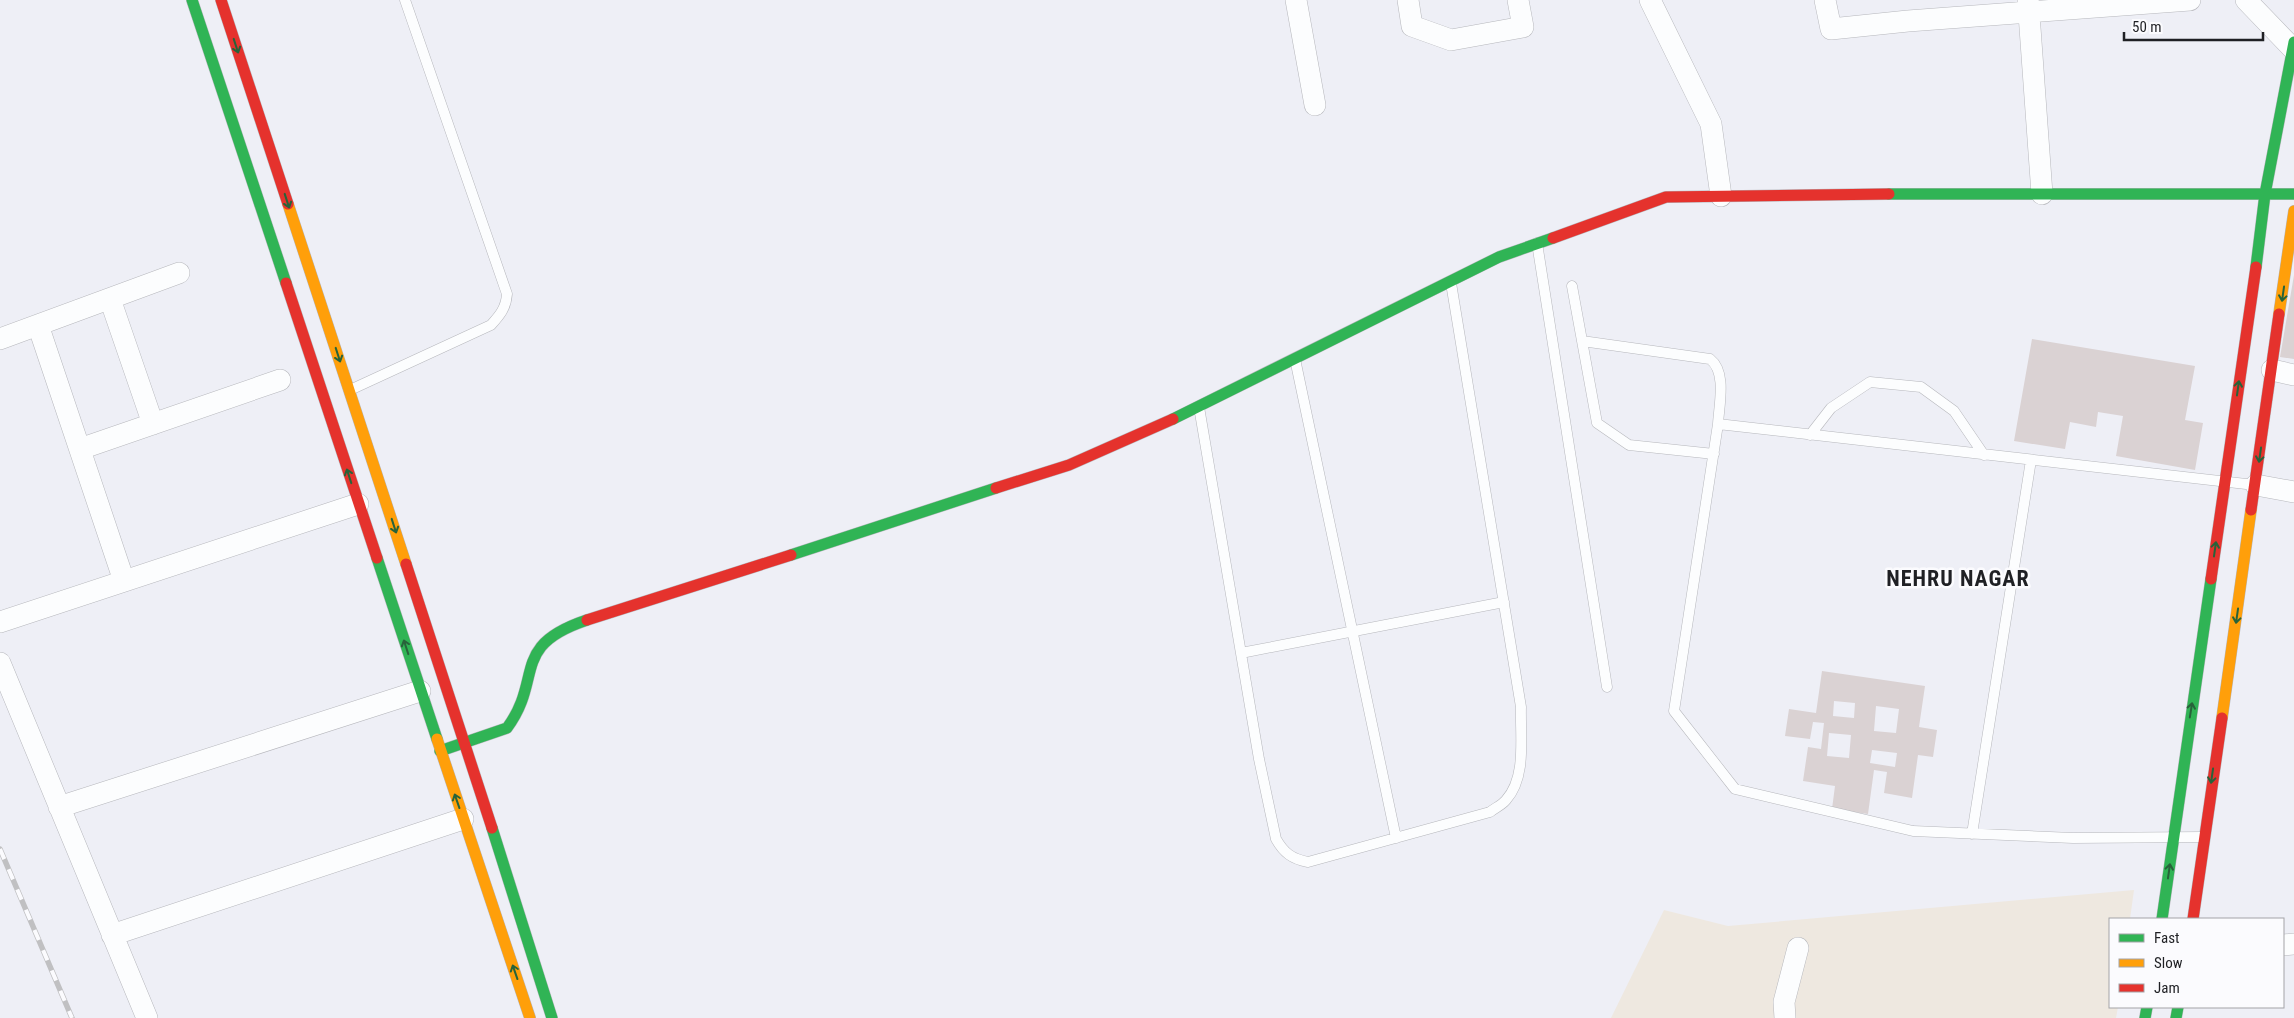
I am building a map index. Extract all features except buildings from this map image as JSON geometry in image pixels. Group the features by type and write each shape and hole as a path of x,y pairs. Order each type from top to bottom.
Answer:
{"main road":[{"path":"192,0 530,1018"},
{"path":"221,0 465,743 552,1018"},
{"path":"2162,918 2259,248 2265,194 2294,47"},
{"path":"440,751 500,731 514,720 530,667 537,652 547,639 579,623 1069,465 1199,406 1499,257 1666,197 2294,194"},
{"path":"2193,918 2272,370 2292,252 2294,211"}],"street":[{"path":"1296,0 1316,105"},
{"path":"1408,0 1412,26 1450,40 1523,27 1518,0"},
{"path":"1650,0 1711,124 1720,196"},
{"path":"1825,0 1831,29 2029,6 2190,0"},
{"path":"2246,0 2294,47"},
{"path":"2029,6 2042,194"},
{"path":"0,339 179,273"},
{"path":"110,299 153,424"},
{"path":"38,325 124,581"},
{"path":"2272,370 2294,375"},
{"path":"80,449 280,380"},
{"path":"2256,485 2294,492"},
{"path":"0,622 358,504"},
{"path":"0,663 147,1018"},
{"path":"59,807 420,691"},
{"path":"112,935 463,819"},
{"path":"1785,1018 1784,1002 1798,948"}],"lane":[{"path":"350,390 490,325 501,315 506,304 507,294 405,0"},
{"path":"1537,243 1607,687"},
{"path":"1199,406 1259,759 1276,839 1281,848 1297,860 1308,862 1490,812 1506,800 1514,787 1520,769 1521,707 1450,281"},
{"path":"1572,286 1598,423 1629,445 1714,454"},
{"path":"1582,341 1710,358 1718,367 1720,376 1718,424 1674,711 1735,789 1913,831 2073,838 2204,837"},
{"path":"1295,358 1396,838"},
{"path":"1810,435 1831,408 1870,382 1921,387 1954,411 1984,455"},
{"path":"1718,424 2256,485"},
{"path":"1972,834 2032,460"},
{"path":"1241,654 1504,602"}],"shaded area":[{"path":"2134,890 2130,918 2109,918 2109,1008 2118,1008 2116,1018 1611,1018 1664,910 1728,926"}],"railway":[{"path":"0,849 72,1018"}],"traffic: fast":[{"path":"192,0 286,283"},
{"path":"2256,267 2265,194 2294,42"},
{"path":"1889,194 2294,194"},
{"path":"1173,419 1499,257 1553,238"},
{"path":"791,555 996,488"},
{"path":"377,558 437,739"},
{"path":"2162,918 2211,579"},
{"path":"440,751 507,728 518,710 537,652 547,641 563,630 587,620"},
{"path":"492,828 552,1018"},
{"path":"2145,1018 2147,1008"},
{"path":"2176,1018 2178,1008"}],"traffic: slow":[{"path":"288,204 406,564"},
{"path":"2279,314 2294,211"},
{"path":"2222,718 2251,510"},
{"path":"437,739 530,1018"}],"traffic: jam":[{"path":"221,0 288,204"},
{"path":"1553,238 1666,197 1889,194"},
{"path":"2211,579 2256,267"},
{"path":"286,283 377,558"},
{"path":"2251,510 2279,314"},
{"path":"996,488 1069,465 1173,419"},
{"path":"587,620 791,555"},
{"path":"406,564 492,828"},
{"path":"2193,918 2222,718"}],"district":[{"name":"NEHRU NAGAR","path":"1958,578"}]}
